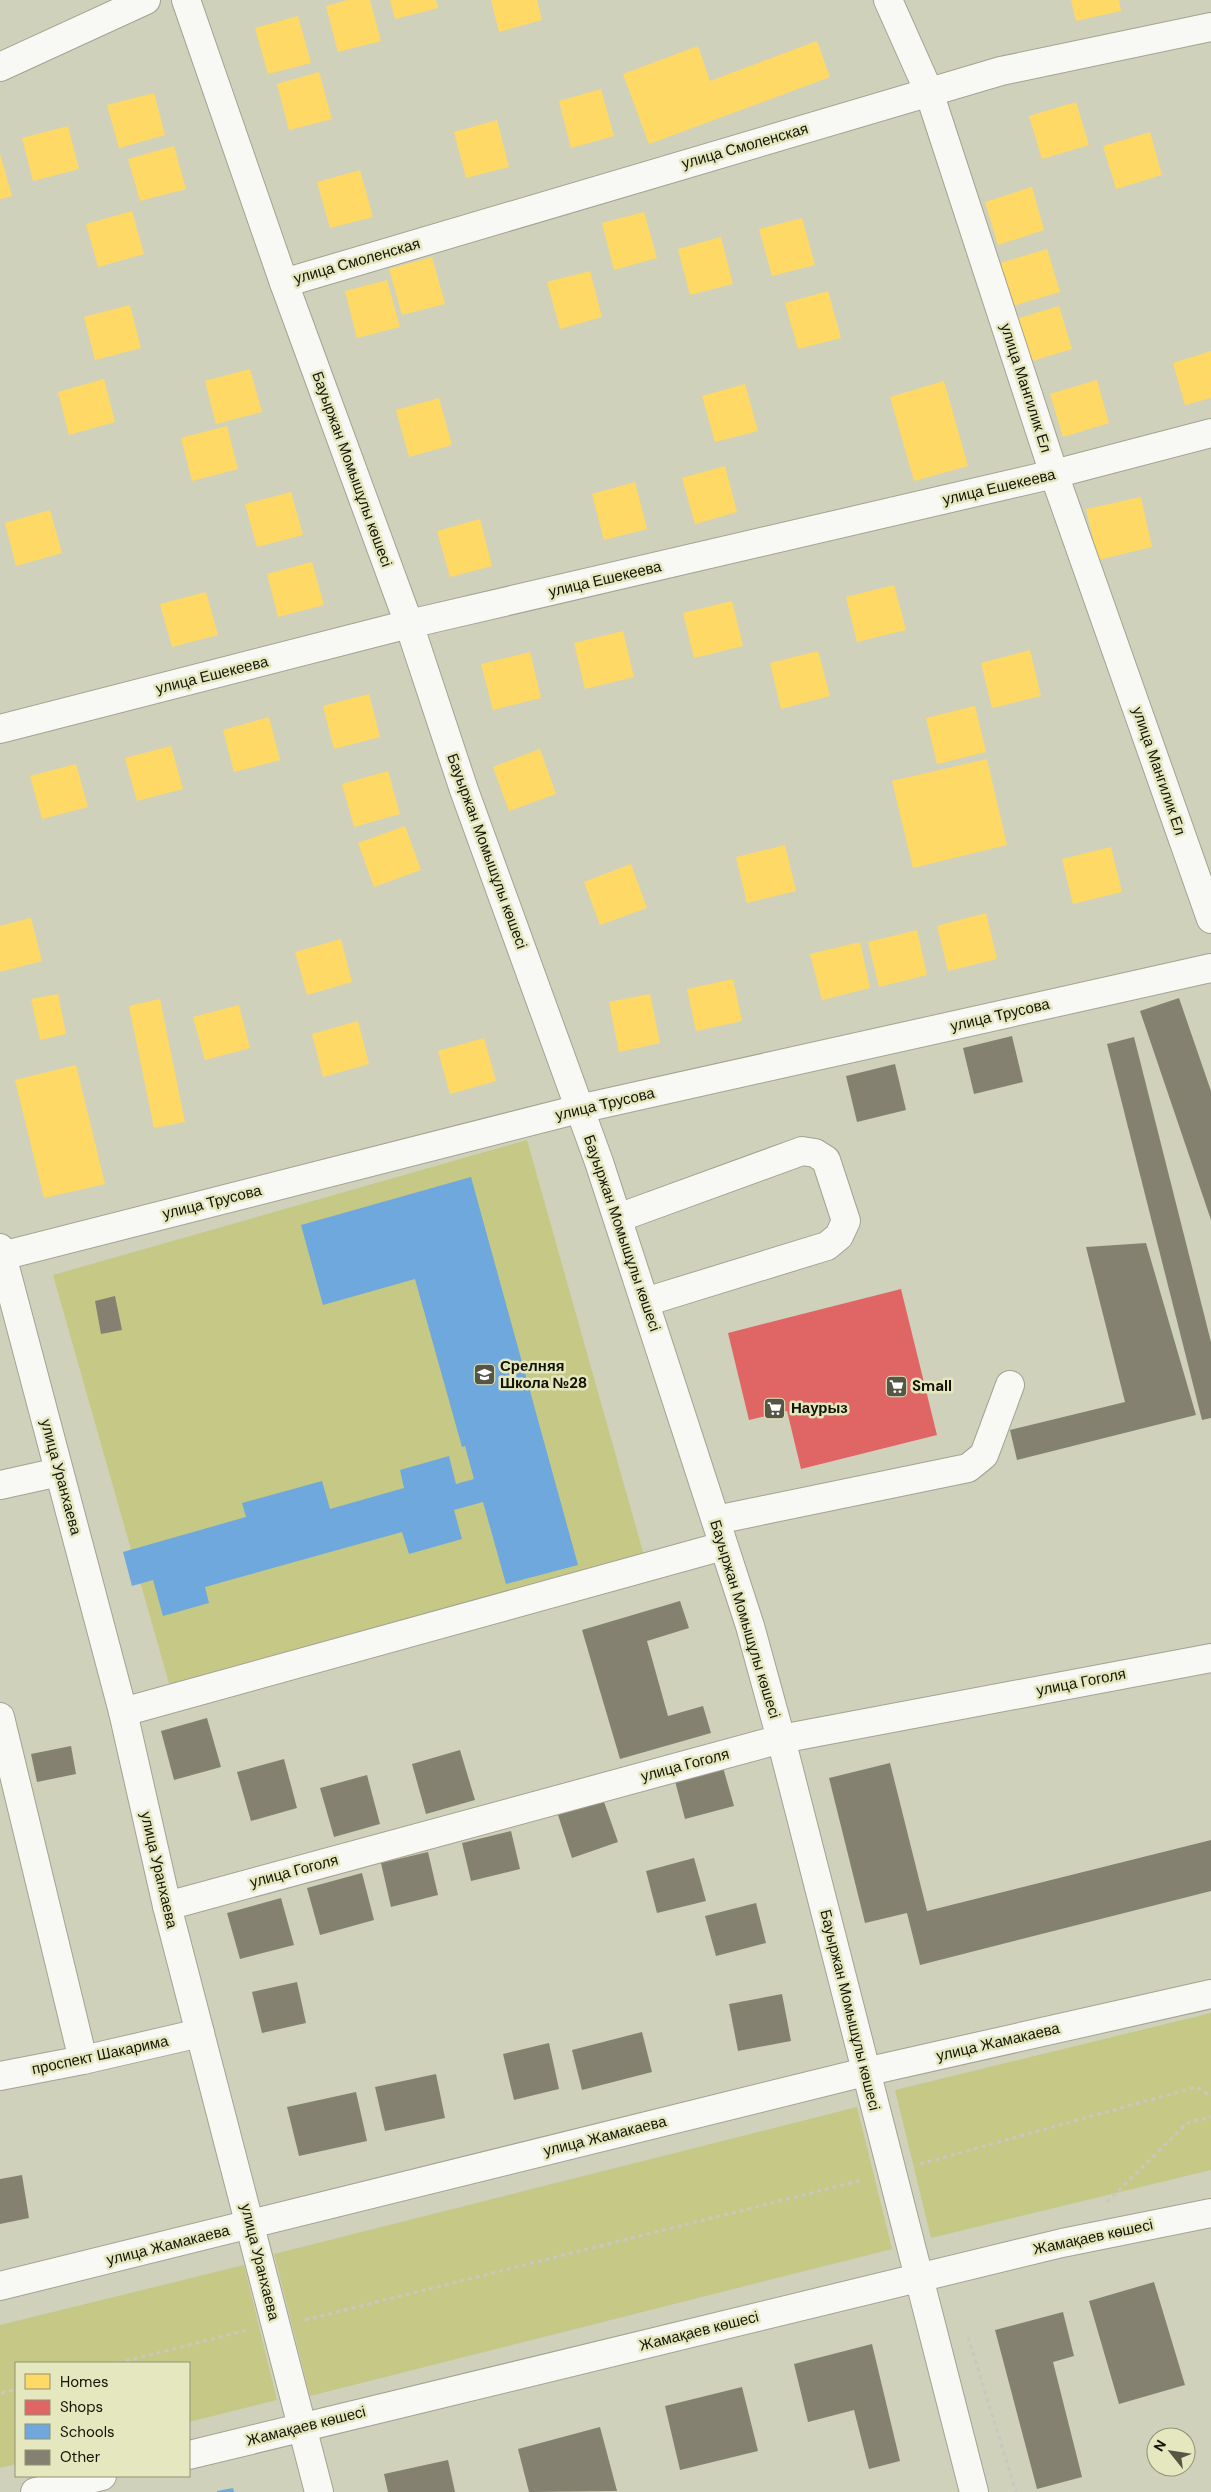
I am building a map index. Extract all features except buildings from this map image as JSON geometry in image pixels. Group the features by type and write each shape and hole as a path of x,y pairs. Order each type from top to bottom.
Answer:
{"street":[{"path":"0,67 146,0"},
{"name":"Бауыржан Момышұлы көшесі","path":"186,0 284,283 409,624 464,790 618,1218 750,1626 781,1738 974,2492"},
{"name":"улица Мангилик Ел","path":"888,0 928,92 1054,474 1211,919"},
{"name":"улица Смоленская","path":"284,283 1001,71 1211,27"},
{"name":"улица Ешекеева","path":"0,729 409,624 1054,474 1211,433"},
{"name":"улица Трусова","path":"1,1252 579,1109 1211,968"},
{"path":"618,1218 802,1151 815,1153 826,1160 846,1222 840,1236 827,1246 645,1302"},
{"name":"улица Уранхаева","path":"1,1252 123,1712 167,1906 319,2492"},
{"path":"716,1520 968,1468 984,1455 1010,1385"},
{"path":"0,1486 59,1472"},
{"path":"123,1712 723,1546"},
{"name":"улица Гоголя","path":"167,1906 781,1738 1211,1658"},
{"path":"0,1717 83,2060"},
{"name":"улица Жамакаева","path":"0,2286 866,2072 1211,1994"},
{"name":"проспект Шакарима","path":"0,2076 83,2060 200,2033"},
{"name":"Жамақаев көшесі","path":"190,2455 1062,2243 1211,2213"},
{"path":"35,2492 98,2477"}],"path":[{"path":"122,2362 276,2324 299,2322 892,2172 1196,2087 1211,2096"},
{"path":"1,2393 15,2389"}],"green space":[{"path":"527,1140 645,1559 172,1694 53,1275"},
{"path":"1211,2013 1211,2170 931,2238 895,2090"},
{"path":"857,2107 892,2249 310,2396 274,2254"},
{"path":"244,2265 277,2400 190,2422 190,2362 15,2362 15,2464 0,2468 0,2325"}],"place":[{"name":"Срелняя Школа №28","path":"484,1375"},
{"name":"Small","path":"896,1386"},
{"name":"Наурыз","path":"775,1408"}]}
